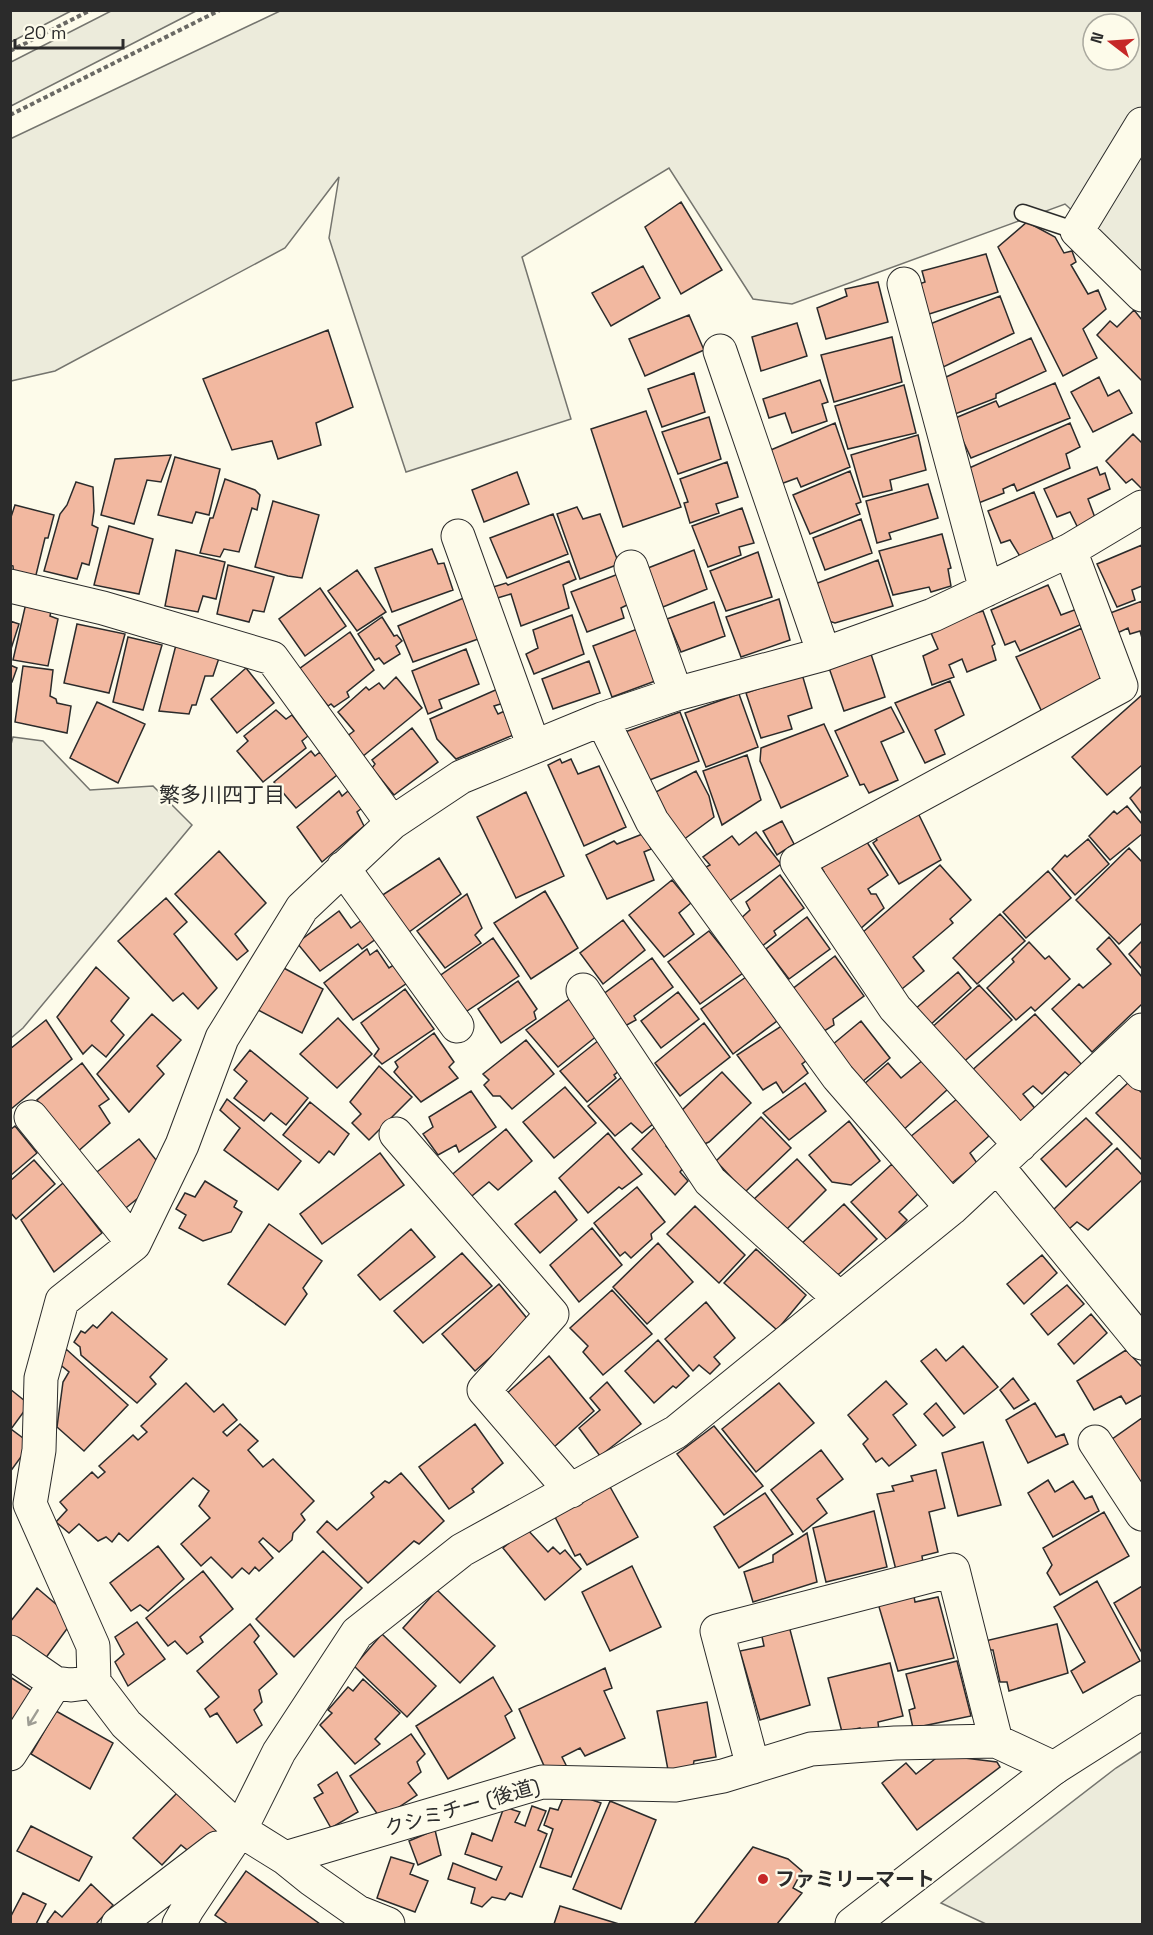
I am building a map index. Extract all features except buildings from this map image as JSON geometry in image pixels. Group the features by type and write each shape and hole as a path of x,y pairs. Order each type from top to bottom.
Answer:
{"street":[{"path":"1143,124 1077,231 1143,295"},
{"path":"904,284 986,590"},
{"path":"720,351 824,654"},
{"path":"388,1924 358,1912 285,1858 240,1830 126,1724 94,1682 93,1646 30,1504 39,1450 41,1378 62,1301 134,1244 183,1145 222,1038 302,908 392,823 461,777 602,719 676,694 824,654 933,615 1070,550 1143,507"},
{"path":"458,536 534,747"},
{"path":"1070,550 1121,686 797,862 895,1008 1008,1156 1143,1343"},
{"path":"631,567 676,694"},
{"path":"10,586 103,608 272,658 392,823"},
{"path":"602,719 652,821 838,1077 952,1208"},
{"path":"343,868 457,1026"},
{"path":"583,990 710,1181 839,1298"},
{"path":"179,1924 240,1830 279,1752 357,1633 462,1550 676,1432 952,1208 1131,1040 1143,1074"},
{"path":"31,1117 134,1244"},
{"path":"396,1134 552,1314 484,1390 571,1491"},
{"path":"1095,1442 1143,1514"},
{"path":"753,1767 717,1631 954,1570 996,1741"},
{"path":"10,1652 55,1683 70,1685 94,1682"},
{"path":"10,1754 55,1683"},
{"path":"852,1924 1054,1768 1143,1712"},
{"name":"クシミチー (後道)","path":"285,1858 323,1849 542,1782 675,1785 723,1776 811,1749 895,1743 996,1741 1054,1768"},
{"path":"118,1924 240,1830"}],"lane":[{"path":"1023,213 1077,231"}],"path":[{"path":"10,51 91,10"},
{"path":"10,115 220,10"}],"shaded area":[{"path":"11,10 71,10 71,11 11,42"},
{"path":"111,11 196,11 11,106 11,62"},
{"path":"280,11 1142,11 1142,275 1065,204 792,304 753,299 669,168 522,257 571,419 406,472 329,238 339,177 285,248 55,371 11,381 10,139"},
{"path":"13,737 43,741 90,790 153,786 192,825 23,1028 11,1038 10,748"},
{"path":"1142,1751 1142,1924 986,1924 941,1903 1116,1768"}],"place":[{"name":"ファミリーマート","path":"763,1879"}],"district":[{"name":"繁多川四丁目","path":"222,794"}]}
